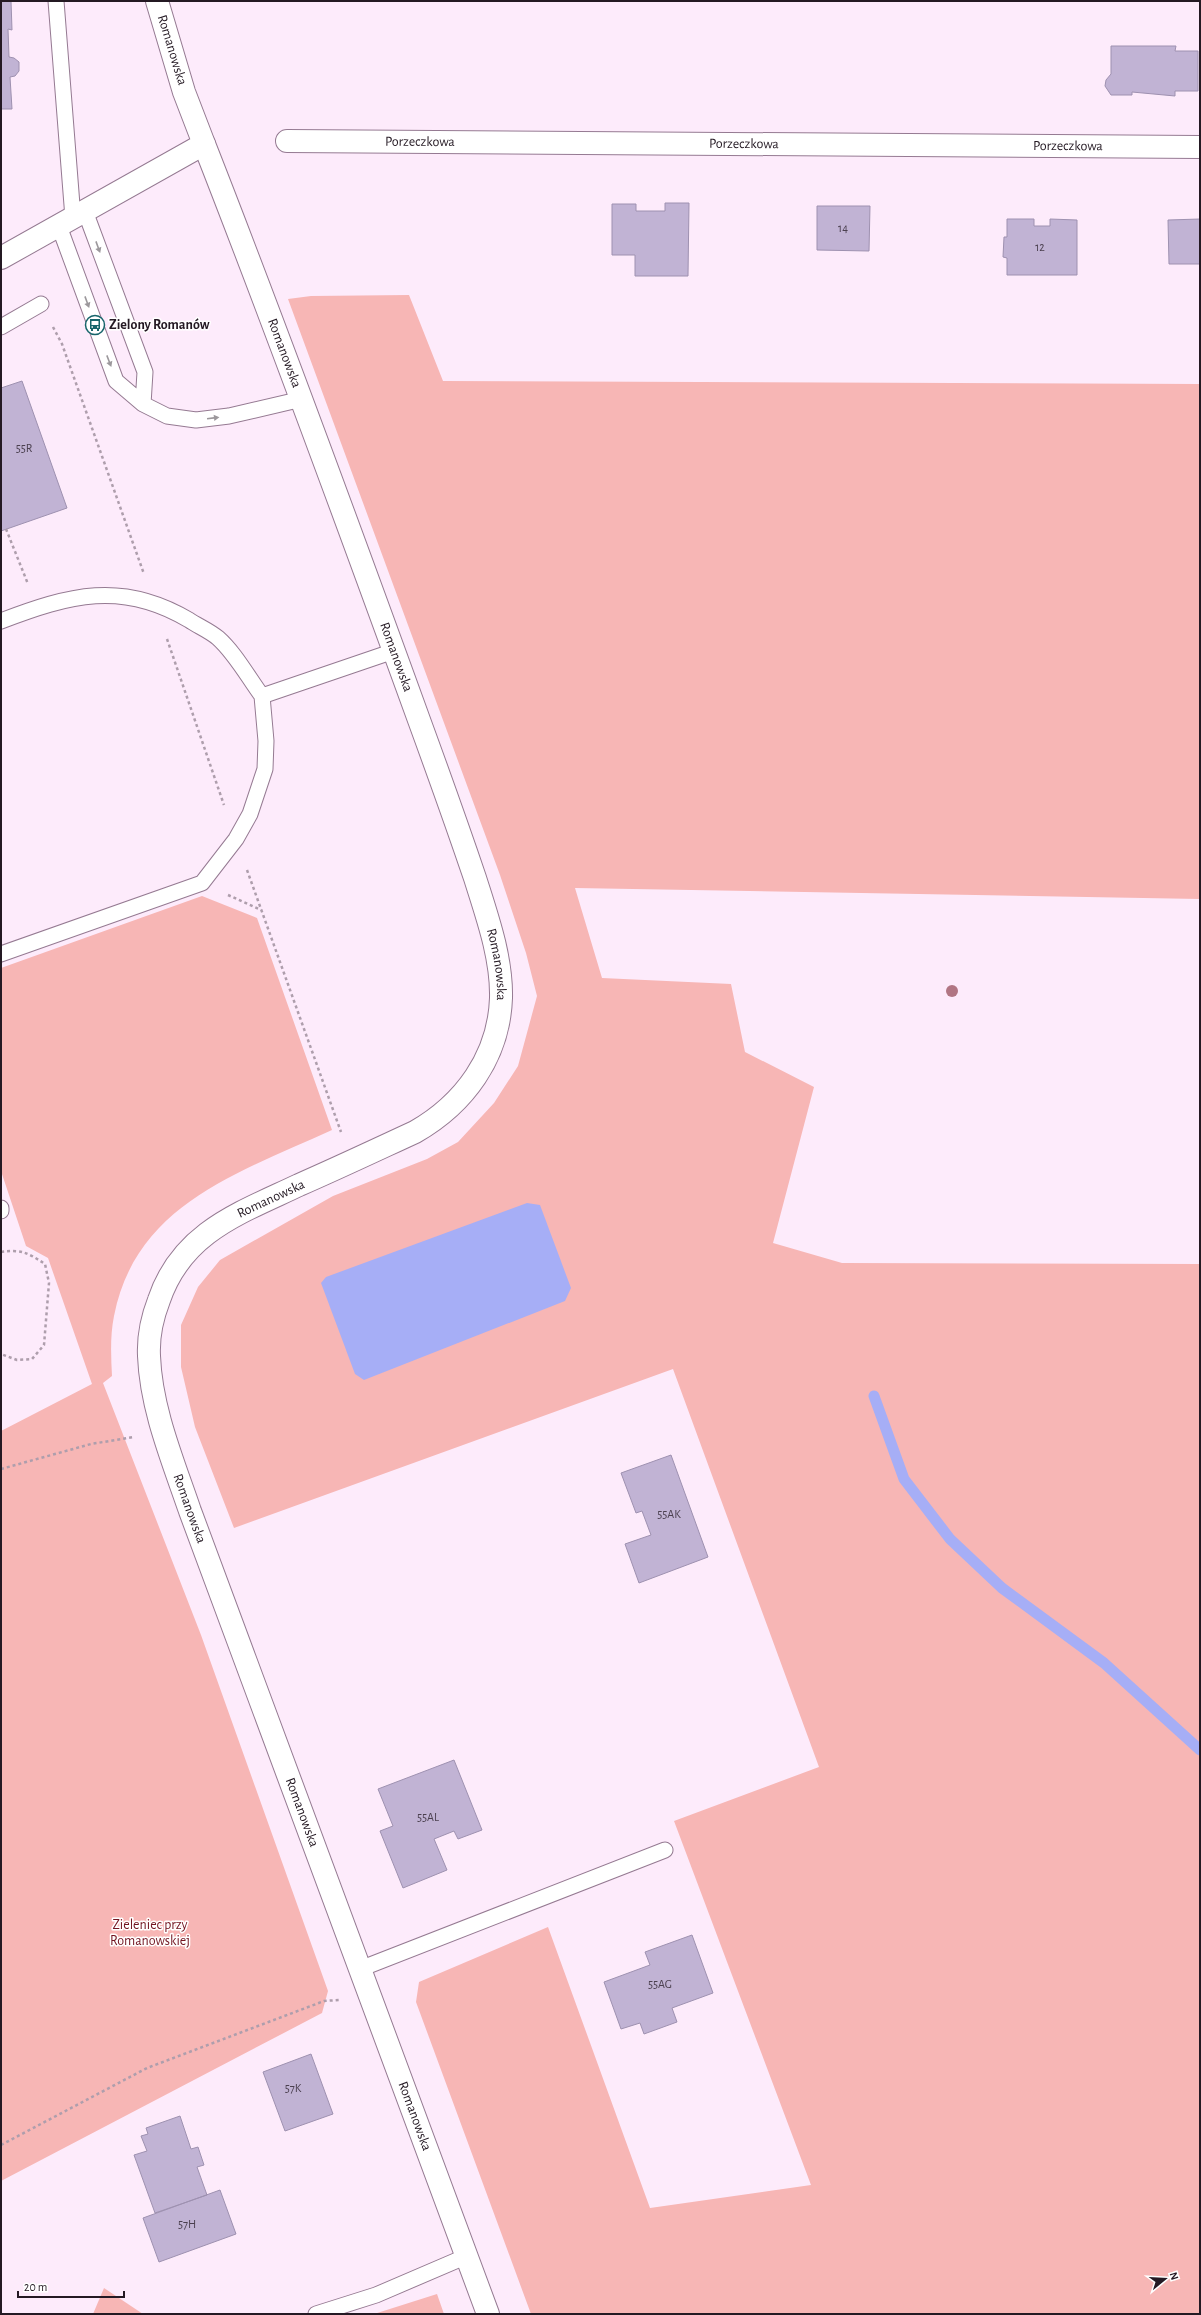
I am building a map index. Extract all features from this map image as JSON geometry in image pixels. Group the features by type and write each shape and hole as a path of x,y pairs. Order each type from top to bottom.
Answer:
{"street":[{"name":"Romanowska","path":"157,1 184,92 302,399 467,854 490,930 499,971 501,999 498,1026 491,1049 466,1092 442,1114 428,1124 225,1220 200,1238 169,1276 156,1307 149,1338 150,1373 167,1445 488,2314"},
{"name":"Porzeczkowa","path":"287,141 1200,147"},
{"path":"1,258 204,144"}],"lane":[{"path":"56,1 72,218 116,381 143,404 167,416 196,420 229,416 302,399"},
{"path":"72,218 144,372 143,404"},
{"path":"1,327 41,304"},
{"path":"1,622 37,607 80,596 117,595 155,603 172,610 218,637 262,696 266,741 265,769 250,814 236,839 202,883 1,954"},
{"path":"262,696 394,652"},
{"path":"360,1969 665,1850"},
{"path":"316,2314 376,2295 467,2256"}],"path":[{"path":"41,304 62,344 155,603 236,839 339,1126"},
{"path":"6,529 37,607"},
{"path":"202,883 262,910"},
{"path":"1,1252 16,1250 30,1254 45,1264 49,1283 44,1345 32,1359 17,1360 1,1354"},
{"path":"1,1469 91,1444 136,1437"},
{"path":"1,2145 147,2068 324,2001 337,1999 343,2003 370,1995"}],"green space":[{"path":"409,295 443,381 1200,384 1200,899 575,888 602,978 731,984 745,1052 814,1087 773,1243 842,1263 1200,1264 1200,2314 531,2314 416,2002 419,1982 548,1927 650,2208 811,2185 674,1821 819,1767 673,1369 234,1528 195,1427 181,1367 181,1325 198,1287 220,1260 333,1196 427,1159 458,1142 494,1103 518,1066 537,996 526,953 500,875 288,299 311,296"},
{"name":"Zieleniec przy Romanowskiej","path":"202,896 257,918 332,1130 263,1161 197,1196 169,1219 145,1245 126,1277 114,1316 111,1338 112,1376 103,1383 201,1635 328,1991 322,2013 1,2181 1,1431 92,1384 48,1258 26,1246 1,1171 1,968"},
{"path":"104,2288 143,2314 93,2314"},
{"path":"437,2294 444,2314 374,2314"}],"water":[{"path":"527,1203 540,1205 571,1288 565,1301 364,1380 355,1374 321,1283 326,1277"}],"building":[{"path":"1,1 11,1 12,30 8,29 9,57 14,58 19,62 19,71 15,76 10,77 12,109 1,109"},
{"path":"1111,46 1176,46 1175,51 1198,51 1198,91 1175,91 1175,96 1132,92 1132,95 1111,95 1105,86 1106,80 1111,74"},
{"path":"665,203 689,203 688,276 635,276 635,255 612,255 612,204 636,204 636,211 665,211"},
{"path":"817,206 870,206 869,251 817,250"},
{"path":"1007,219 1034,219 1034,226 1050,226 1050,219 1077,220 1077,275 1007,275 1007,258 1003,257 1004,237 1007,237"},
{"path":"1200,219 1200,264 1169,264 1168,220"},
{"path":"22,381 67,508 1,531 1,388"},
{"path":"671,1455 708,1557 639,1583 625,1544 651,1535 642,1511 636,1513 621,1473"},
{"path":"454,1760 482,1830 458,1839 454,1831 434,1839 447,1870 403,1888 380,1831 393,1826 378,1789"},
{"path":"692,1935 713,1993 672,2008 677,2022 644,2034 640,2023 621,2029 604,1982 650,1965 645,1952"},
{"path":"311,2054 333,2114 285,2131 263,2072"},
{"path":"180,2116 191,2149 198,2147 204,2165 197,2167 207,2195 155,2213 134,2155 147,2151 141,2136 148,2134 146,2128"},
{"path":"220,2190 236,2234 159,2262 143,2218"}],"waterway":[{"path":"874,1396 904,1479 950,1539 1002,1588 1104,1663 1200,1750"}],"place":[{"name":"Zielony Romanów","path":"95,325"}]}
